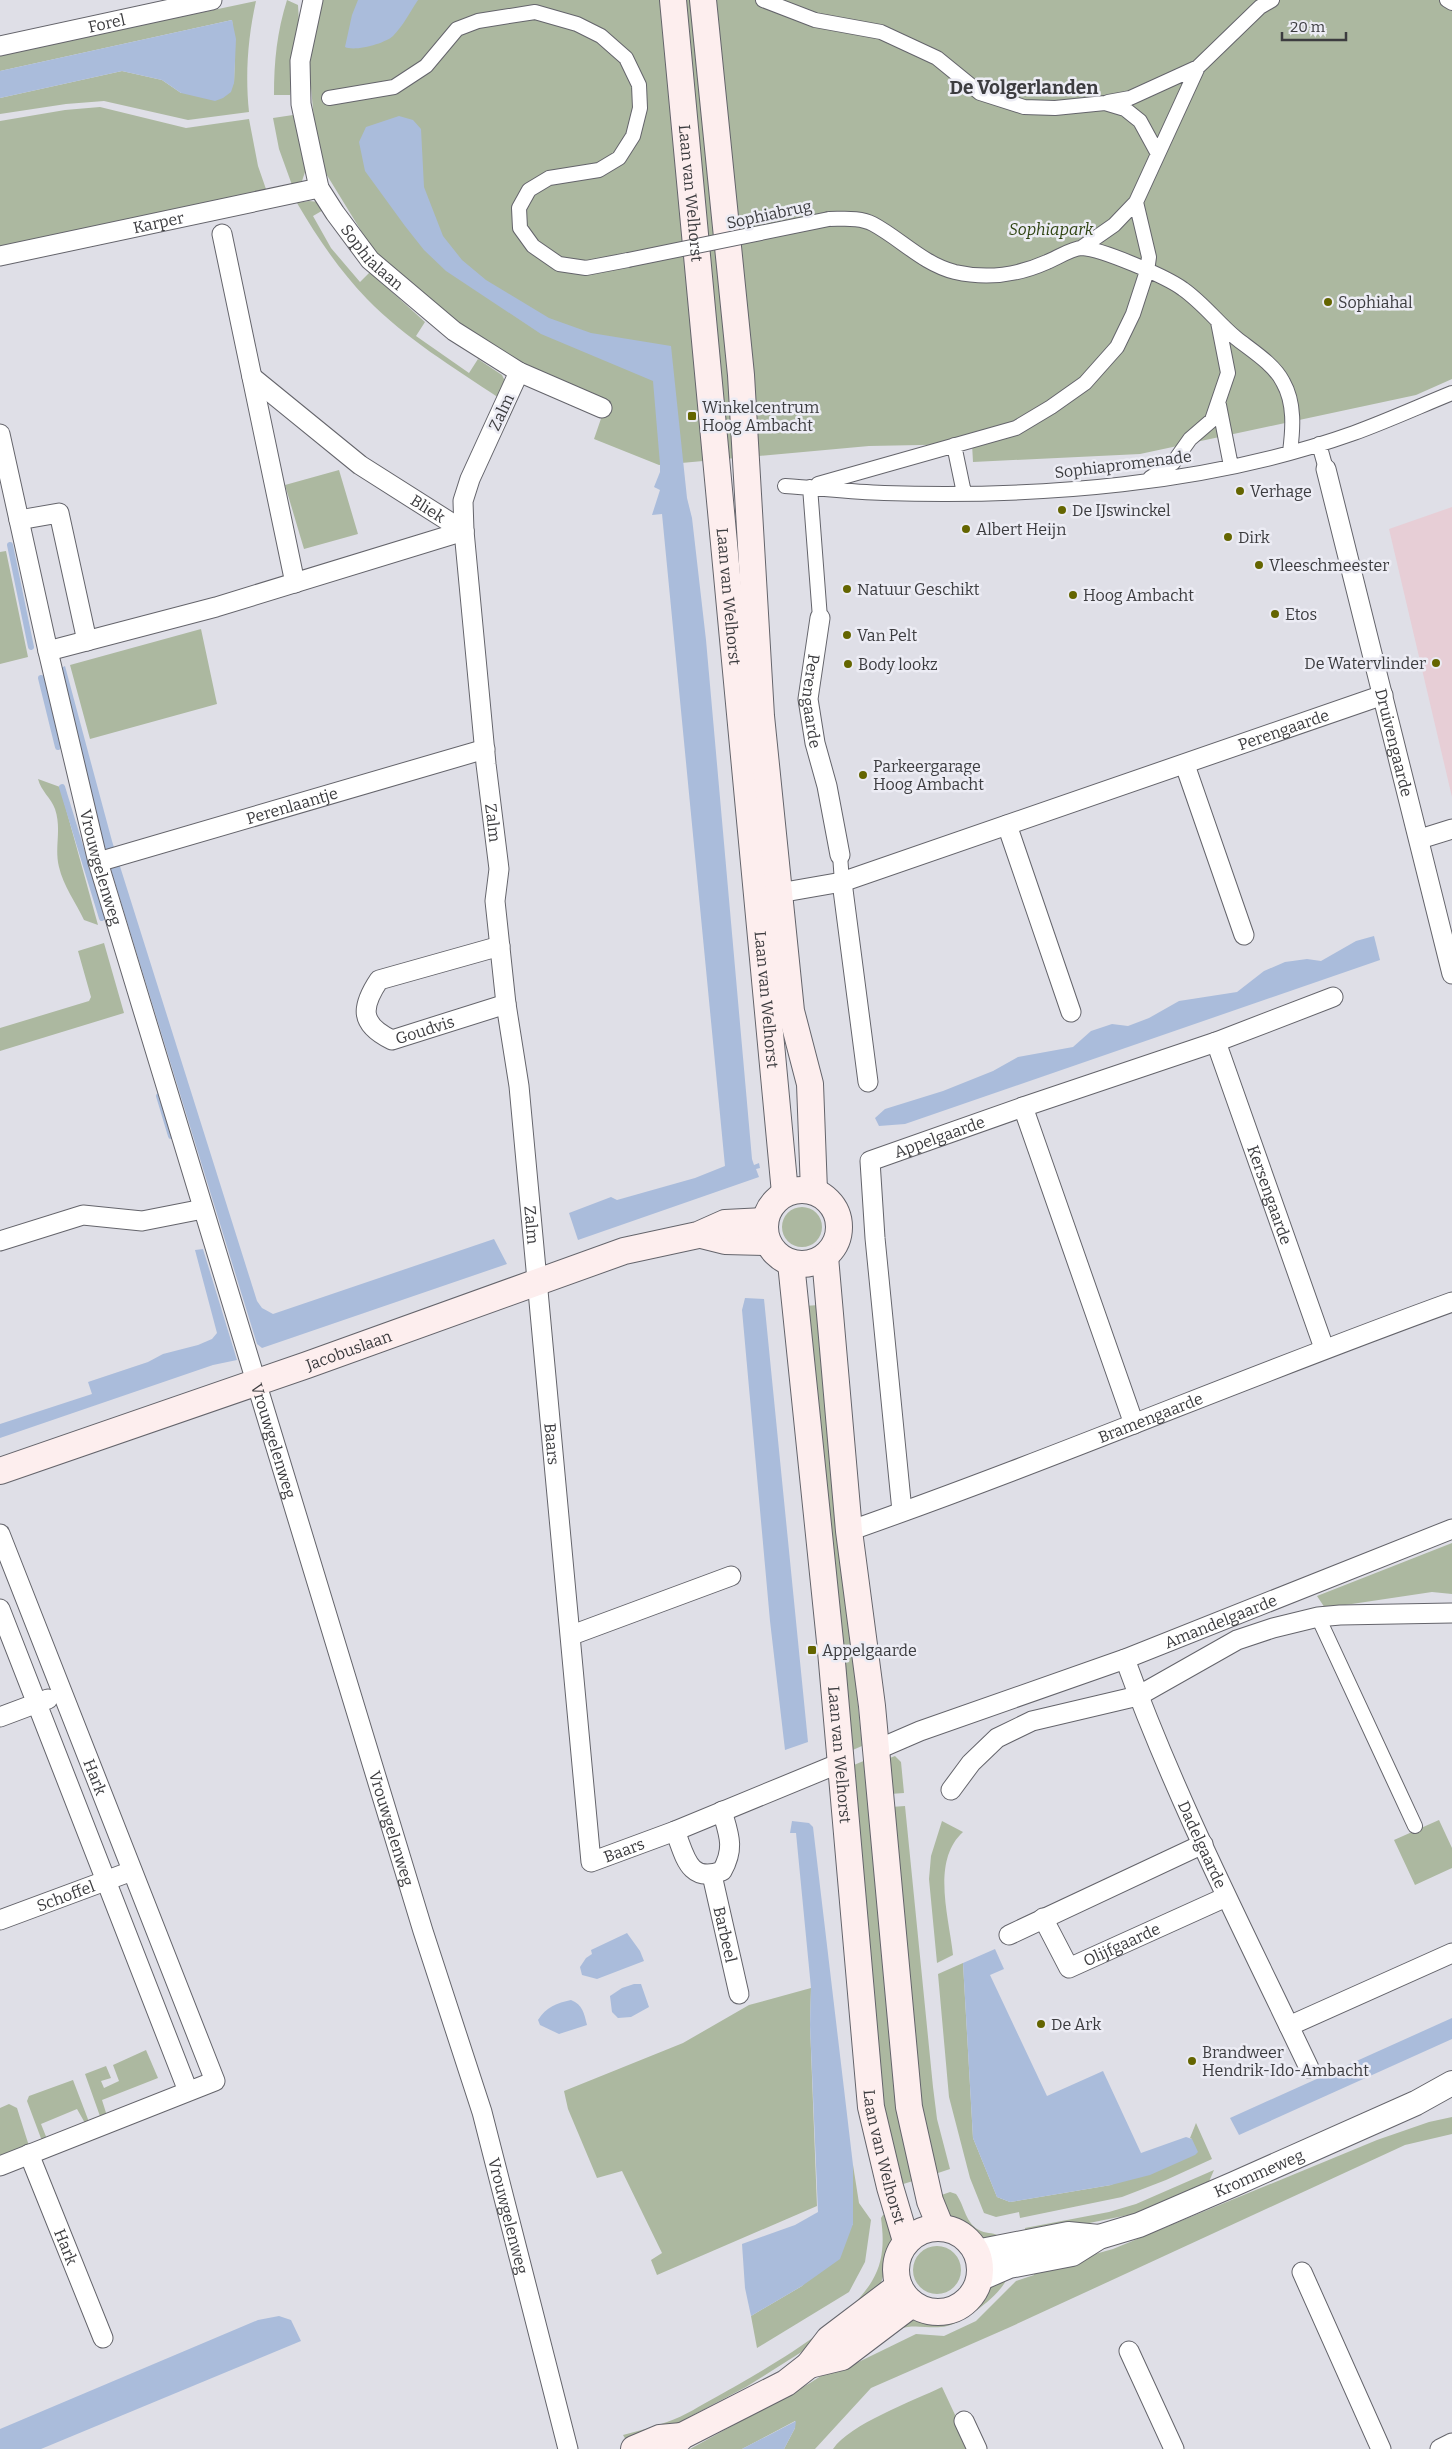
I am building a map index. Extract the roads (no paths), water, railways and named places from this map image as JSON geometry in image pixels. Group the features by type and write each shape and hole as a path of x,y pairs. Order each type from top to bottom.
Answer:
{"main road":[{"name":"Laan van Welhorst","path":"673,0 785,1193"},
{"name":"Laan van Welhorst","path":"703,0 741,375 760,716 791,1011 810,1084 814,1191"},
{"path":"800,1189 814,1191 822,1195 834,1206 840,1229 835,1245 825,1257 808,1264 791,1263 774,1252 766,1231 774,1202 785,1193 800,1189"},
{"name":"Jacobuslaan","path":"0,1471 624,1252 698,1235 724,1223 766,1231"},
{"name":"Laan van Welhorst","path":"825,1257 849,1531 876,1750 909,2107 930,2201 941,2228"},
{"name":"Laan van Welhorst","path":"791,1263 831,1651 871,2107 890,2187 906,2241"},
{"path":"941,2228 962,2235 976,2252 980,2265 979,2279 967,2300 950,2310 932,2311 905,2295 896,2275 896,2263 906,2241 922,2230 941,2228"},
{"path":"634,2449 660,2438 676,2443 786,2383 809,2365 842,2357 905,2295"}],"street":[{"name":"Forel","path":"0,46 212,0"},
{"name":"Sophialaan","path":"313,0 300,61 301,104 318,188 354,240 370,260 454,331 519,372 602,408"},
{"path":"762,0 815,20 881,32 938,58 980,93 1024,107 1056,108 1105,103 1130,98 1198,67 1260,7 1272,0"},
{"path":"1447,0 1452,3"},
{"name":"Sophiabrug","path":"329,98 394,87 426,66 456,29 478,20 535,12 577,24 601,36 626,58 639,85 640,108 633,136 619,158 599,170 549,178 528,190 519,208 520,228 533,246 559,264 586,268 829,219 852,218 872,224 932,263 953,271 979,276 1010,274 1044,264 1081,248 1114,224 1136,202"},
{"path":"810,487 1016,428 1051,407 1085,383 1117,346 1133,314 1147,271 1149,257 1136,202 1198,67"},
{"path":"1105,103 1125,109 1140,121 1158,154"},
{"name":"Karper","path":"0,256 318,188"},
{"path":"222,234 295,583"},
{"path":"1081,248 1114,257 1183,289 1218,322 1267,363 1283,381 1293,415 1290,452"},
{"path":"1148,480 1173,463 1190,439 1212,420 1228,373 1218,322"},
{"name":"Zalm","path":"519,372 470,479 463,501 464,531 499,869 495,901 506,1004 519,1086 537,1283"},
{"name":"Bliek","path":"252,377 360,465 464,531"},
{"name":"Sophiapromenade","path":"786,486 883,493 1039,492 1148,480 1231,466 1319,444 1355,433 1452,392"},
{"path":"1218,403 1231,466"},
{"name":"Vrouwgelenweg","path":"0,434 48,651 108,858 203,1210 257,1381 423,1931 482,2112 568,2449"},
{"name":"Druivengaarde","path":"1319,444 1420,839 1452,974"},
{"path":"954,445 964,493"},
{"name":"Perengaarde","path":"810,487 820,618 808,699 815,743 827,786 840,855 868,1082"},
{"path":"19,520 59,513 88,641"},
{"name":"Bliek","path":"48,651 207,609 464,531"},
{"name":"Perengaarde","path":"779,894 842,882 1383,695"},
{"name":"Perenlaantje","path":"108,858 486,749"},
{"path":"1186,764 1244,935"},
{"path":"1007,825 1071,1012"},
{"path":"1420,839 1452,829"},
{"name":"Goudvis","path":"500,946 379,980 367,998 367,1017 376,1032 392,1040 506,1004"},
{"path":"1134,1424 1023,1107 1216,1042 1333,997"},
{"name":"Kersengaarde","path":"1216,1042 1324,1348"},
{"name":"Appelgaarde","path":"902,1511 875,1238 870,1161 1023,1107"},
{"path":"0,1241 83,1215 142,1221 203,1210"},
{"name":"Baars","path":"537,1283 572,1635 592,1862 675,1831 840,1763"},
{"name":"Bramengaarde","path":"849,1531 1134,1424 1324,1348 1452,1302"},
{"name":"Amandelgaarde","path":"876,1750 920,1731 1125,1659 1452,1529"},
{"name":"Hark","path":"0,1534 214,2081 0,2166"},
{"path":"572,1635 730,1576"},
{"name":"Hark","path":"0,1609 38,1702 188,2091"},
{"name":"Amandelgaarde","path":"951,1790 971,1763 997,1738 1032,1721 1138,1696 1237,1640 1318,1617 1452,1613"},
{"path":"1318,1617 1415,1826"},
{"name":"Dadelgaarde","path":"1125,1659 1138,1696 1226,1897 1309,2068"},
{"path":"0,1717 62,1693"},
{"path":"986,1707 997,1738"},
{"path":"675,1831 690,1867 699,1874 712,1874 722,1871 731,1850 729,1834 722,1812"},
{"path":"1009,1935 1203,1844"},
{"name":"Schoffel","path":"0,1920 106,1879 132,1871"},
{"name":"Barbeel","path":"712,1874 739,1994"},
{"name":"Olijfgaarde","path":"1044,1918 1069,1968 1226,1897"},
{"path":"1289,2026 1452,1953"},
{"path":"165,2030 190,2019"},
{"name":"Krommeweg","path":"979,2279 1009,2266 1072,2254 1099,2237 1139,2225 1416,2102 1452,2083"},
{"name":"Krommeweg","path":"1416,2102 1452,2098"},
{"name":"Hark","path":"29,2154 103,2338"},
{"name":"Krommeweg","path":"976,2252 1068,2234 1099,2237"},
{"path":"1302,2272 1380,2449"},
{"path":"1129,2351 1174,2449"},
{"path":"964,2421 977,2449"},
{"path":"1440,2449 1452,2443"}],"water":[{"path":"358,0 418,0 400,28 389,39 370,46 345,47 352,15"},
{"path":"232,20 236,39 234,83 231,92 215,101 181,93 162,80 122,71 0,98 0,71"},
{"path":"399,116 413,120 421,129 424,187 443,236 462,260 486,280 549,318 591,333 671,346 687,498 692,518 706,640 752,1159 754,1165 759,1163 760,1168 756,1169 759,1177 578,1240 569,1213 611,1197 617,1200 695,1178 725,1166 662,514 652,515 660,490 654,487 660,472 660,464 653,381 541,334 446,271 424,250 365,171 359,142 366,127"},
{"path":"65,666 112,841 257,1301 262,1308 273,1314 494,1239 507,1264 262,1348 257,1344 104,847 59,669"},
{"path":"1374,936 1380,960 905,1124 879,1126 875,1118 885,1109 943,1091 993,1071 1018,1057 1073,1047 1091,1031 1112,1024 1128,1026 1149,1018 1179,1001 1237,992 1264,971 1285,962 1307,959 1321,961 1356,941"},
{"path":"203,1249 237,1360 213,1365 0,1438 0,1424 92,1394 88,1382 148,1362 163,1354 198,1345 212,1339 217,1333 195,1250"},
{"path":"745,1298 764,1299 808,1742 785,1750 770,1621 742,1310"},
{"path":"792,1821 809,1823 813,1827 853,2165 853,2224 840,2259 802,2286 751,2316 745,2288 742,2244 795,2225 818,2212 810,2025 811,1988 796,1833 790,1833"},
{"path":"627,1933 640,1951 644,1961 597,1979 582,1975 580,1967 586,1958 592,1954 591,1950"},
{"path":"995,1949 1004,1969 990,1975 1047,2096 1103,2071 1141,2153 1186,2137 1192,2139 1198,2152 1195,2155 1150,2175 1111,2185 1010,2202 997,2197 973,2138 963,1963"},
{"path":"641,1984 649,2007 631,2017 618,2018 612,2012 610,1996 622,1988"},
{"path":"571,2000 581,2007 587,2025 559,2034 540,2025 538,2020 548,2009"},
{"path":"1452,2018 1452,2039 1239,2135 1230,2118"},
{"path":"279,2316 291,2320 301,2341 41,2449 0,2449 0,2429 258,2320"},
{"path":"796,2421 795,2428 784,2449 742,2449"}],"waterway":[{"path":"10,545 31,647"},
{"path":"41,678 58,747"},
{"path":"62,787 102,918"},
{"path":"159,1096 171,1136"}],"place":[{"name":"Sophiahal","path":"1328,302"},
{"name":"Winkelcentrum Hoog Ambacht","path":"692,416"},
{"name":"Verhage","path":"1240,491"},
{"name":"De IJswinckel","path":"1062,510"},
{"name":"Albert Heijn","path":"966,529"},
{"name":"Dirk","path":"1228,537"},
{"name":"Vleeschmeester","path":"1259,565"},
{"name":"Natuur Geschikt","path":"847,589"},
{"name":"Hoog Ambacht","path":"1073,595"},
{"name":"Etos","path":"1275,614"},
{"name":"Van Pelt","path":"847,635"},
{"name":"De Watervlinder","path":"1436,663"},
{"name":"Body lookz","path":"848,664"},
{"name":"Parkeergarage Hoog Ambacht","path":"863,775"},
{"name":"Appelgaarde","path":"812,1650"},
{"name":"De Ark","path":"1041,2024"},
{"name":"Brandweer Hendrik-Ido-Ambacht","path":"1192,2061"}],"district":[{"name":"De Volgerlanden","path":"1024,87"}],"park label":[{"name":"Sophiapark","path":"1051,229"}]}
